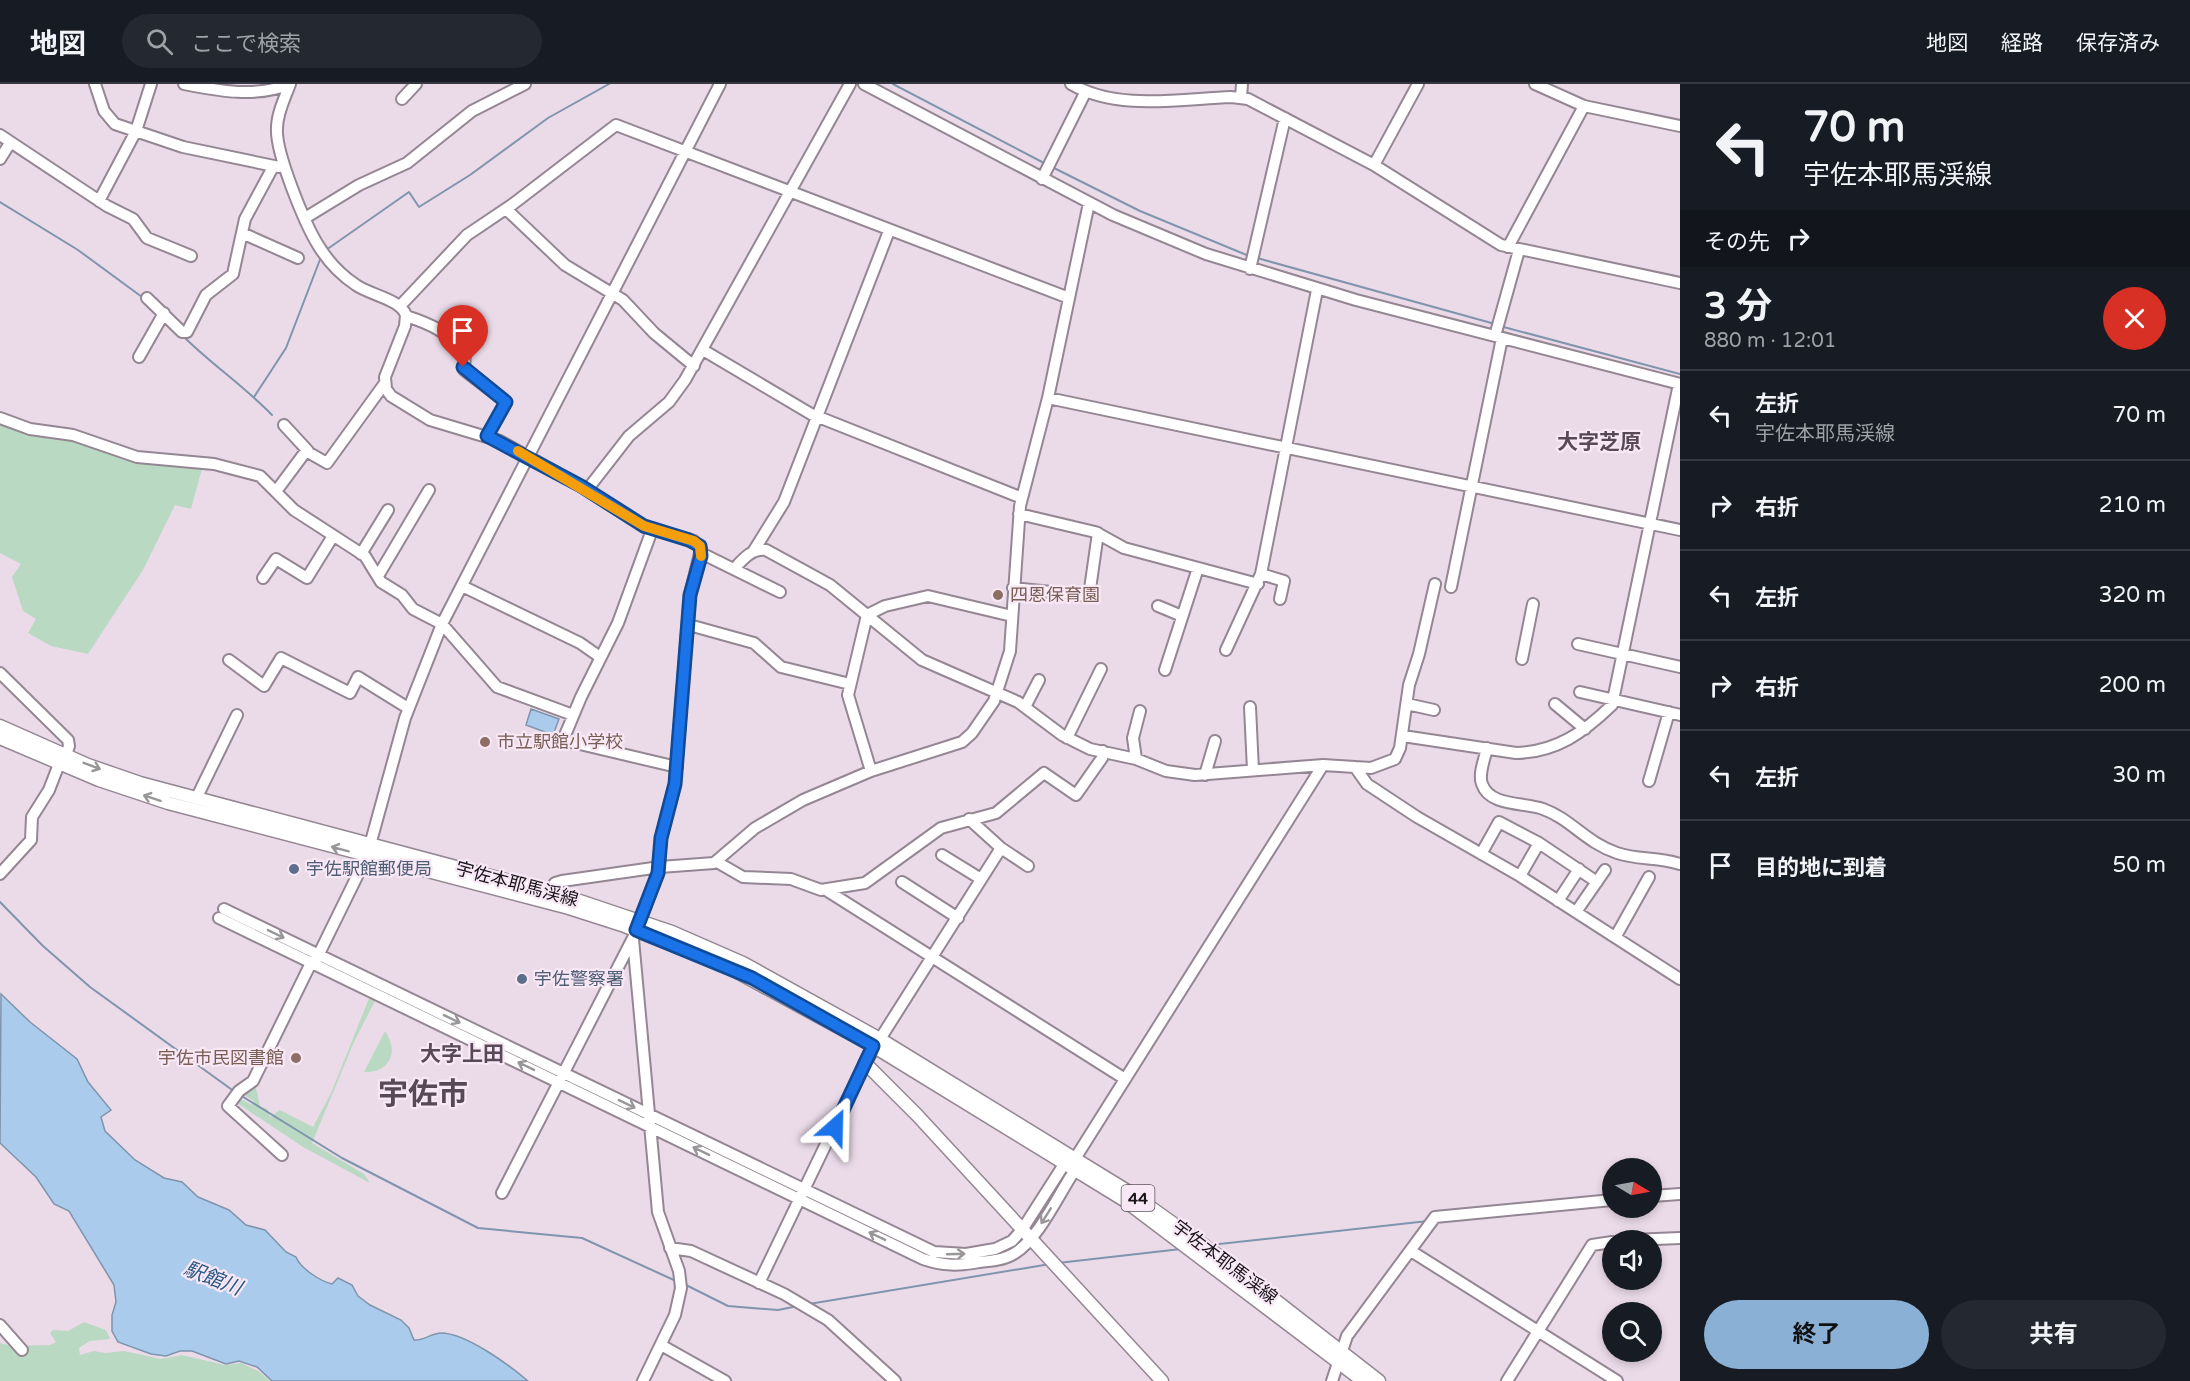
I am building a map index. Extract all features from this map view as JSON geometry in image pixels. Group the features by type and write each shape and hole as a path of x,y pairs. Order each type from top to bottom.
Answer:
{"main road":[{"name":"宇佐本耶馬渓線","path":"0,726 62,760 569,908 742,963 877,1042 1173,1222 1339,1357 1363,1381"},
{"name":"宇佐本耶馬渓線","path":"0,738 62,760 168,803 549,891 636,929"},
{"path":"877,1042 865,1063 917,1115 1162,1381"},
{"name":"宇佐本耶馬渓線","path":"1074,1161 1339,1357 1379,1381"}],"street":[{"path":"95,84 108,118 116,124 183,147 240,157 273,167 285,166"},
{"path":"99,201 136,131 151,84"},
{"path":"184,84 251,93 264,92 290,84"},
{"path":"290,84 276,129 285,166 305,218 322,250 347,278 367,292 445,332 465,353 464,370 506,402 487,436"},
{"path":"402,99 416,84"},
{"path":"305,218 359,185 407,163 472,111 525,84"},
{"path":"282,1155 228,1106 239,1091 253,1081 369,851 408,708 442,624 720,84"},
{"path":"587,490 634,430 669,402 694,366 850,84"},
{"path":"864,84 1042,179 1151,232 1252,260 1317,290 1498,330 1680,384 1615,699 1585,729 1572,738 1542,750 1519,753 1403,736"},
{"path":"1071,84 1085,93 1127,100 1241,98 1285,118 1374,165 1493,242 1513,249 1680,283"},
{"path":"1241,98 1242,84"},
{"path":"1374,165 1418,84"},
{"path":"1535,84 1584,106 1680,126"},
{"path":"1042,179 1085,93"},
{"path":"1451,587 1513,249 1584,106"},
{"path":"1252,260 1285,118"},
{"path":"284,425 308,451 327,463 385,383 403,311 450,249 477,227 506,209 612,126 619,126 1069,298"},
{"path":"0,135 99,201 136,221 147,238 191,256"},
{"path":"0,159 10,143"},
{"path":"147,298 182,332 187,332 206,294 232,277 248,211 273,167"},
{"path":"549,891 555,883 562,881 660,867 707,865 717,862 755,828 790,806 871,771 965,740 984,718 998,693 1010,651 1019,514 1048,398 1089,203"},
{"path":"506,209 565,265 623,300 654,333 694,366"},
{"path":"734,569 753,552 784,502 889,231"},
{"path":"242,233 298,258"},
{"path":"1226,650 1260,579 1317,290"},
{"path":"139,357 164,314"},
{"path":"703,350 817,417 1022,498"},
{"path":"385,383 391,396 415,413 430,420 487,436 587,490 652,530 694,541 700,546 701,553 690,590 677,767 661,838 660,867 653,890 636,929 502,1193"},
{"path":"1048,398 1680,530"},
{"path":"0,418 30,429 73,435 137,457 214,464 260,476 277,490 294,510 367,558 381,582 402,595 413,609 442,624 497,687 573,715"},
{"path":"277,490 304,453 308,451"},
{"path":"378,576 429,490"},
{"path":"361,554 388,510"},
{"path":"1019,514 1098,533 1124,548 1198,568 1260,579 1284,580 1280,599"},
{"path":"652,530 618,623 600,657 563,740 677,767"},
{"path":"1013,588 1089,596 1098,533"},
{"path":"263,578 276,559 307,578 333,536"},
{"path":"753,552 766,550 830,585 927,663 1025,707 1067,738 1090,749 1136,759 1171,772 1205,775 1323,765 1371,768 1391,762 1399,753 1409,685 1419,654 1435,584"},
{"path":"701,553 780,592"},
{"path":"1165,670 1198,568"},
{"path":"462,586 580,643 600,657"},
{"path":"871,771 848,702 864,622 868,615 885,606 928,596 1012,616"},
{"path":"1522,659 1533,604"},
{"path":"1158,606 1182,616"},
{"path":"689,625 754,643 781,667 850,684"},
{"path":"1578,644 1680,667"},
{"path":"229,660 264,686 281,658 350,693 358,677 408,708"},
{"path":"1067,738 1101,669"},
{"path":"0,673 68,740 69,746 49,790 32,817 31,840 0,874"},
{"path":"1025,707 1039,680"},
{"path":"1580,692 1675,713 1649,781"},
{"path":"1407,704 1434,710"},
{"path":"1555,704 1585,729"},
{"path":"1250,706 1253,770"},
{"path":"1136,759 1133,738 1140,711"},
{"path":"196,799 237,715"},
{"path":"1205,775 1215,741"},
{"path":"1487,748 1481,778 1482,785 1489,795 1498,800 1543,809 1567,822 1588,840 1613,852 1680,864"},
{"path":"826,890 865,883 941,828 996,813 1045,772 1076,795 1102,758 1103,751"},
{"path":"560,1077 650,1127 940,1253 957,1255 995,1249 1026,1235 1063,1166 1074,1161 1323,765"},
{"path":"1355,767 1367,784 1442,833 1520,876 1680,979"},
{"path":"969,819 1001,848 1028,866"},
{"path":"1481,854 1499,822 1539,843 1597,882"},
{"path":"1520,876 1539,843"},
{"path":"877,1042 934,957 1001,848"},
{"path":"942,855 981,879"},
{"path":"717,862 743,877 791,879 826,890 1125,1079"},
{"path":"1558,901 1579,869"},
{"path":"1576,912 1605,870"},
{"path":"1616,936 1649,878"},
{"path":"902,882 958,918"},
{"path":"221,913 314,960 560,1077 649,1115 802,1195"},
{"path":"636,929 658,1212 679,1271 681,1295 675,1315 643,1381"},
{"path":"759,1283 865,1063"},
{"path":"1662,1195 1680,1194"},
{"path":"1332,1381 1347,1336 1435,1217 1602,1201"},
{"path":"1662,1239 1680,1238"},
{"path":"1507,1381 1592,1245 1602,1244"},
{"path":"670,1248 688,1250 759,1283 828,1320 872,1357 895,1381"},
{"path":"1411,1251 1617,1381"},
{"path":"0,1325 22,1350"},
{"path":"660,1347 724,1381"}],"green space":[{"path":"0,421 74,437 125,457 203,465 191,509 175,505 143,570 88,654 51,646 28,633 36,619 23,611 12,577 21,564 0,553"},
{"path":"370,996 376,999 354,1042 312,1143 364,1174 370,1183 303,1147 237,1103 241,1099 252,1105 254,1101 244,1095 253,1086 256,1088 260,1106 267,1109 270,1117 280,1110 313,1127 331,1093"},
{"path":"385,1031 392,1046 390,1060 380,1069 364,1072"},
{"path":"84,1322 106,1330 110,1339 90,1341 79,1348 80,1355 94,1351 105,1353 124,1351 161,1359 182,1355 225,1365 241,1363 258,1371 270,1381 0,1381 0,1343 12,1346 50,1345 56,1342 50,1333 53,1330 68,1331"}],"water":[{"path":"531,709 559,719 553,735 526,725"},
{"name":"駅館川","path":"1,994 30,1022 77,1059 88,1082 111,1110 101,1117 105,1131 135,1160 164,1178 182,1182 198,1197 229,1210 246,1225 265,1230 286,1252 296,1257 306,1270 316,1277 332,1284 338,1278 352,1285 358,1296 370,1305 401,1320 409,1328 414,1340 434,1334 451,1334 475,1344 528,1381 272,1381 257,1367 239,1361 226,1364 192,1351 180,1351 166,1356 151,1354 118,1342 112,1331 112,1315 116,1302 114,1285 69,1211 54,1204 36,1177 0,1143"}],"waterway":[{"path":"326,250 409,192 419,207 470,175 548,118 609,84"},
{"path":"893,84 1044,163"},
{"path":"1052,167 1140,211 1249,256"},
{"path":"0,202 78,250 142,297"},
{"path":"254,397 286,348 321,257"},
{"path":"1257,258 1495,324"},
{"path":"1500,326 1680,374"},
{"path":"183,336 272,415"},
{"path":"0,902 43,946 90,987 235,1092"},
{"path":"240,1095 342,1158 478,1228 582,1238 676,1281"},
{"path":"1210,1245 1428,1221"},
{"path":"1058,1263 1181,1249"},
{"path":"809,1304 1050,1264"},
{"path":"684,1284 728,1306 778,1310 798,1306"}],"slow traffic":[{"path":"518,451 581,486 644,526 694,541 700,546 701,556"}],"place":[{"name":"四恩保育園","path":"998,595"},
{"name":"市立駅館小学校","path":"485,742"},
{"name":"宇佐駅館郵便局","path":"294,869"},
{"name":"宇佐警察署","path":"522,979"},
{"name":"宇佐市民図書館","path":"296,1058"}],"district":[{"name":"大字芝原","path":"1599,442"},
{"name":"大字上田","path":"462,1054"},
{"name":"宇佐市","path":"423,1094"}],"route":[{"path":"463,367 506,402 506,406 487,436 581,486 644,526 694,541 700,546 701,556 690,590 675,784 661,838 660,867 636,930 752,978 873,1046 835,1127"}]}
